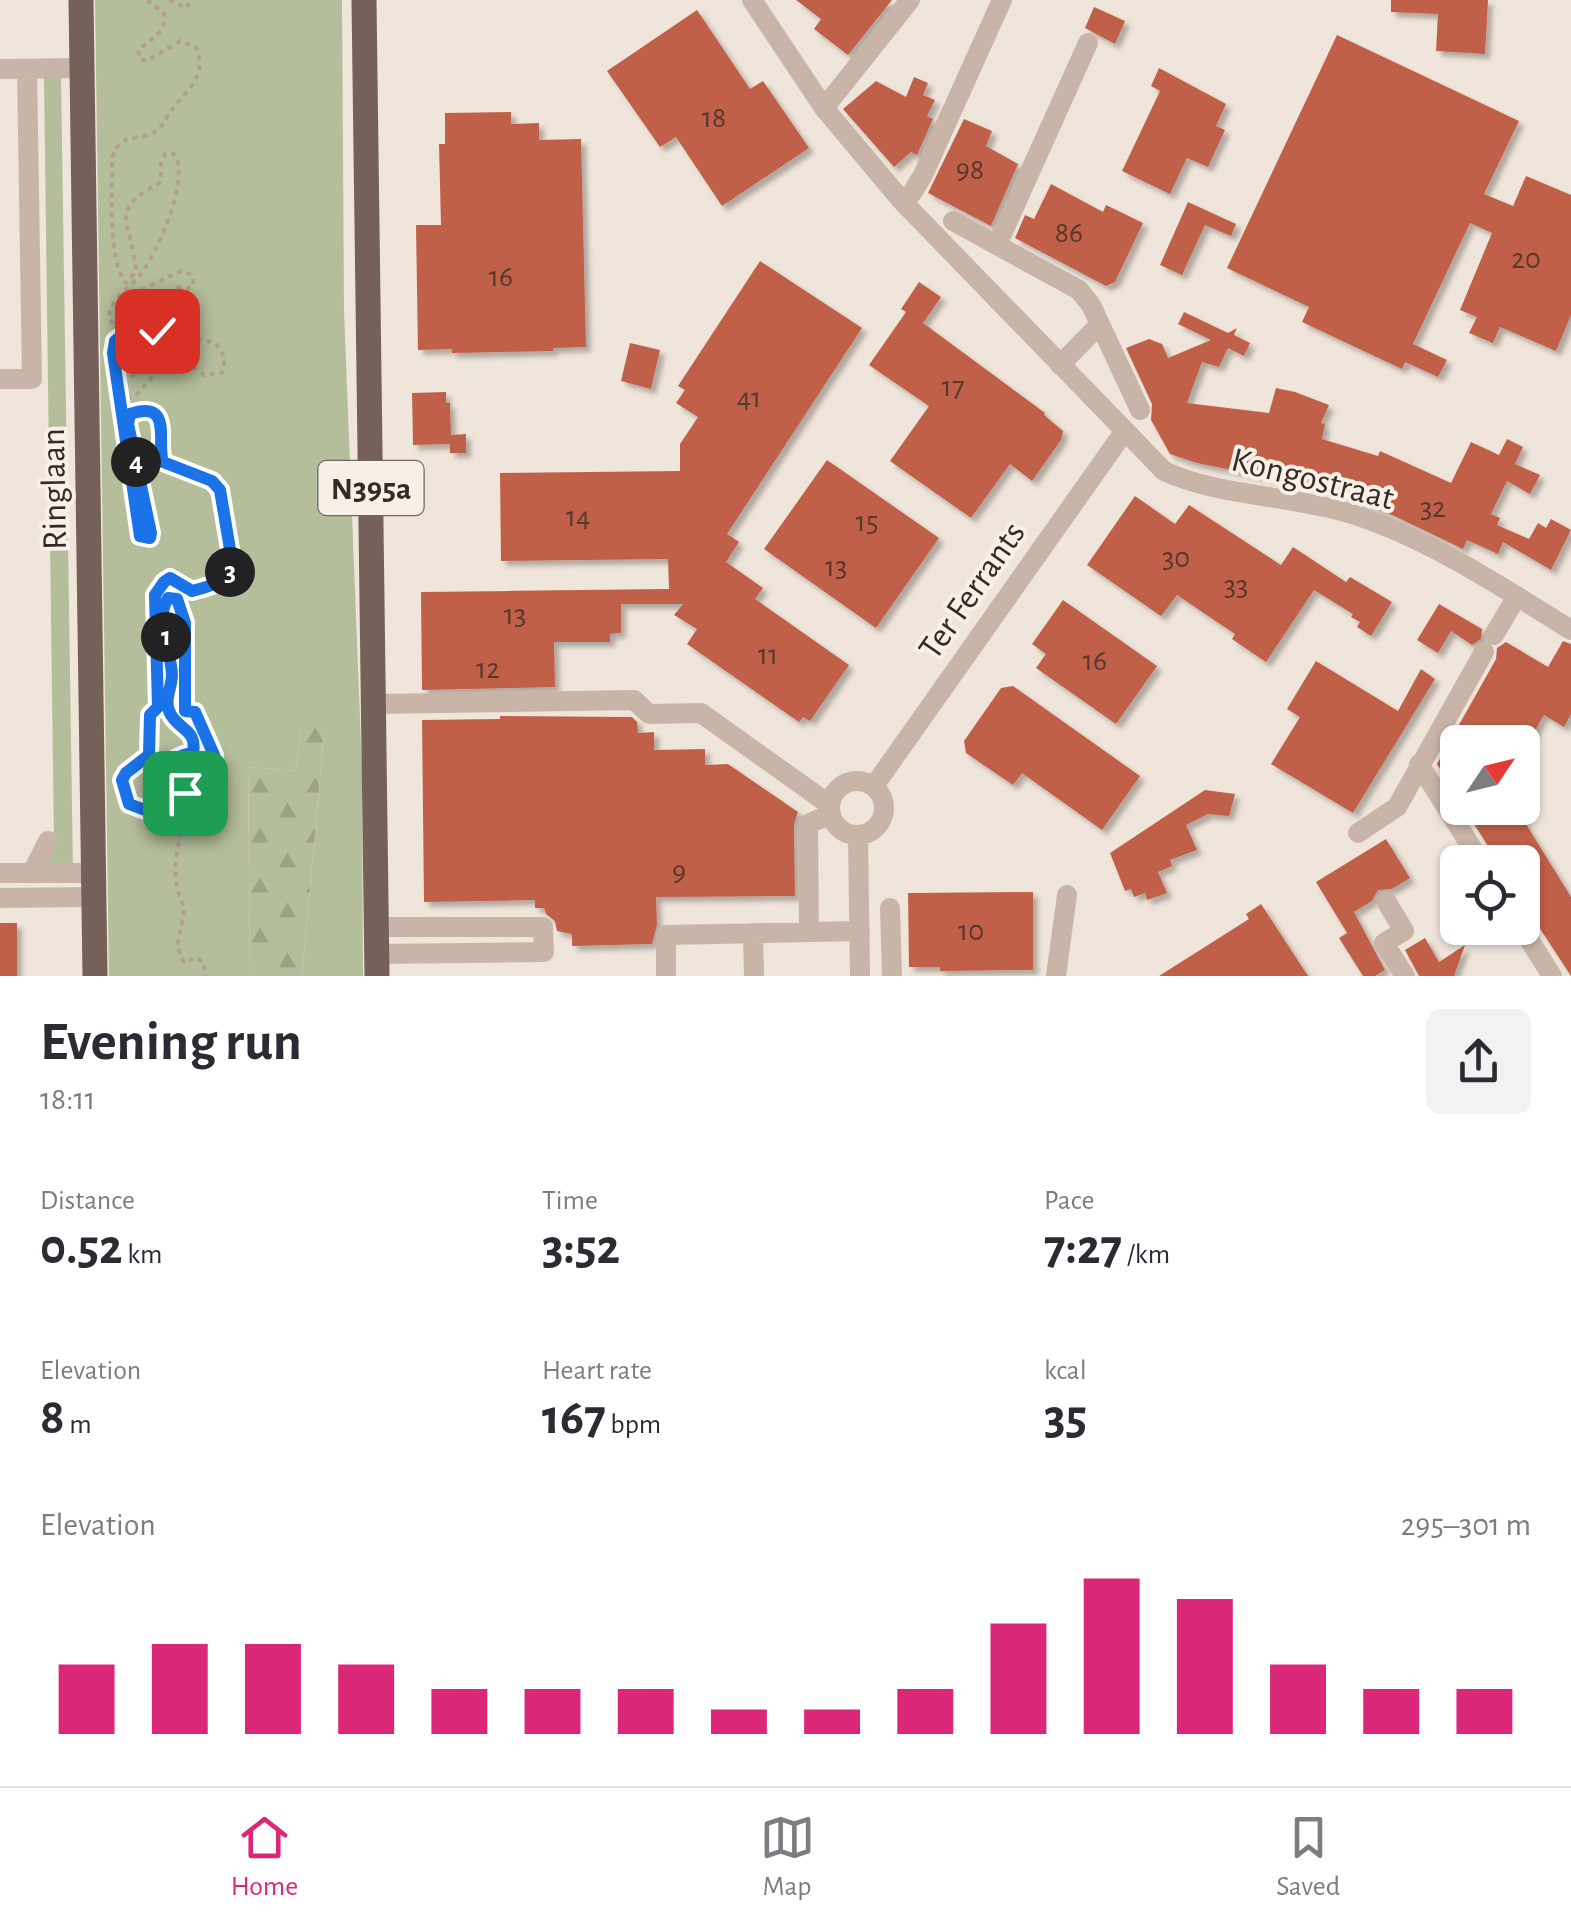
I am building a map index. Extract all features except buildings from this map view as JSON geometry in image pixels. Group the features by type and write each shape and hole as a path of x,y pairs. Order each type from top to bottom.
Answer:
{"main road":[{"name":"Ringlaan","path":"81,0 96,976"},
{"name":"N395a","path":"364,0 377,965"}],"street":[{"name":"Kongostraat","path":"752,0 824,108 902,201 1164,471 1186,481 1290,498 1354,514 1405,536 1571,630"},
{"path":"824,108 910,0"},
{"path":"902,201 912,193 922,174 1002,0"},
{"path":"997,245 1088,43"},
{"path":"0,380 32,379 27,68"},
{"path":"0,69 82,68"},
{"path":"953,221 1079,290 1092,306 1140,410"},
{"path":"1060,365 1100,324"},
{"name":"Ter Ferrants","path":"874,786 1124,432"},
{"path":"1358,833 1397,807 1516,596"},
{"path":"374,704 634,700 648,714 700,714 831,809 844,832 858,835 872,831 884,815 882,797 874,786 865,782 838,788 831,809 808,824 809,932"},
{"path":"1419,764 1470,845"},
{"path":"858,835 860,976"},
{"path":"32,873 48,841"},
{"path":"0,874 32,873 94,885"},
{"path":"0,898 94,885"},
{"path":"1056,976 1067,895"},
{"path":"1386,901 1404,931 1384,943 1405,976"},
{"path":"890,908 892,976"},
{"path":"376,927 543,927 544,952 377,965"},
{"path":"666,976 666,935 860,931"},
{"path":"753,933 754,976"},
{"path":"1533,945 1552,976"}],"path":[{"path":"147,0 164,13 165,21 160,33 138,50 140,59 147,61 180,41 196,47 199,55 192,89 174,106 161,127 153,134 127,138 117,146 112,159 115,248 118,272 126,282 136,271 125,223 126,208 139,194 160,182 165,154 174,154 180,168 169,222 140,276 110,308 108,319 115,326 130,324 137,292 181,272 192,275 194,284 187,289 176,287 178,306 170,316 174,334 216,343 225,358 222,373 204,375 186,362 170,364 151,376 137,396 128,399 122,392 125,382 149,365 159,350 161,334 124,334 115,341 113,353 119,408 140,536 150,538 151,533 128,424 130,414 138,411 154,415 162,424 163,462 212,481 220,490 232,561 231,572 223,580 192,591 170,578 155,595 158,707 150,715 149,755 122,780 129,804 145,810 155,806 165,767 176,756 193,753 191,732 170,715 166,697 172,678 162,609 168,598 177,599 185,623 185,711 195,712 214,755 182,782 191,805 176,840 176,893 186,908 176,946 184,963 194,958 203,961 206,976"},
{"path":"169,0 186,8 191,0"}],"green space":[{"path":"95,0 342,0 344,311 362,769 363,976 302,976 324,734 301,731 295,771 248,767 250,976 109,976"},
{"path":"61,76 73,873 45,866 54,844 44,78"},
{"path":"311,723 324,734 302,976 250,976 248,767 295,771 301,731"}],"route":[{"path":"157,331 124,334 115,341 113,353 140,536 150,538 151,533 128,424 130,414 138,411 154,415 162,424 163,462 212,481 220,490 232,561 231,572 223,580 192,591 170,578 155,595 158,707 150,715 149,755 122,780 129,804 145,810 155,806 165,767 176,756 193,753 191,732 170,715 166,697 172,678 162,609 168,598 177,599 185,623 185,711 195,712 214,755 182,782 185,793"}]}
